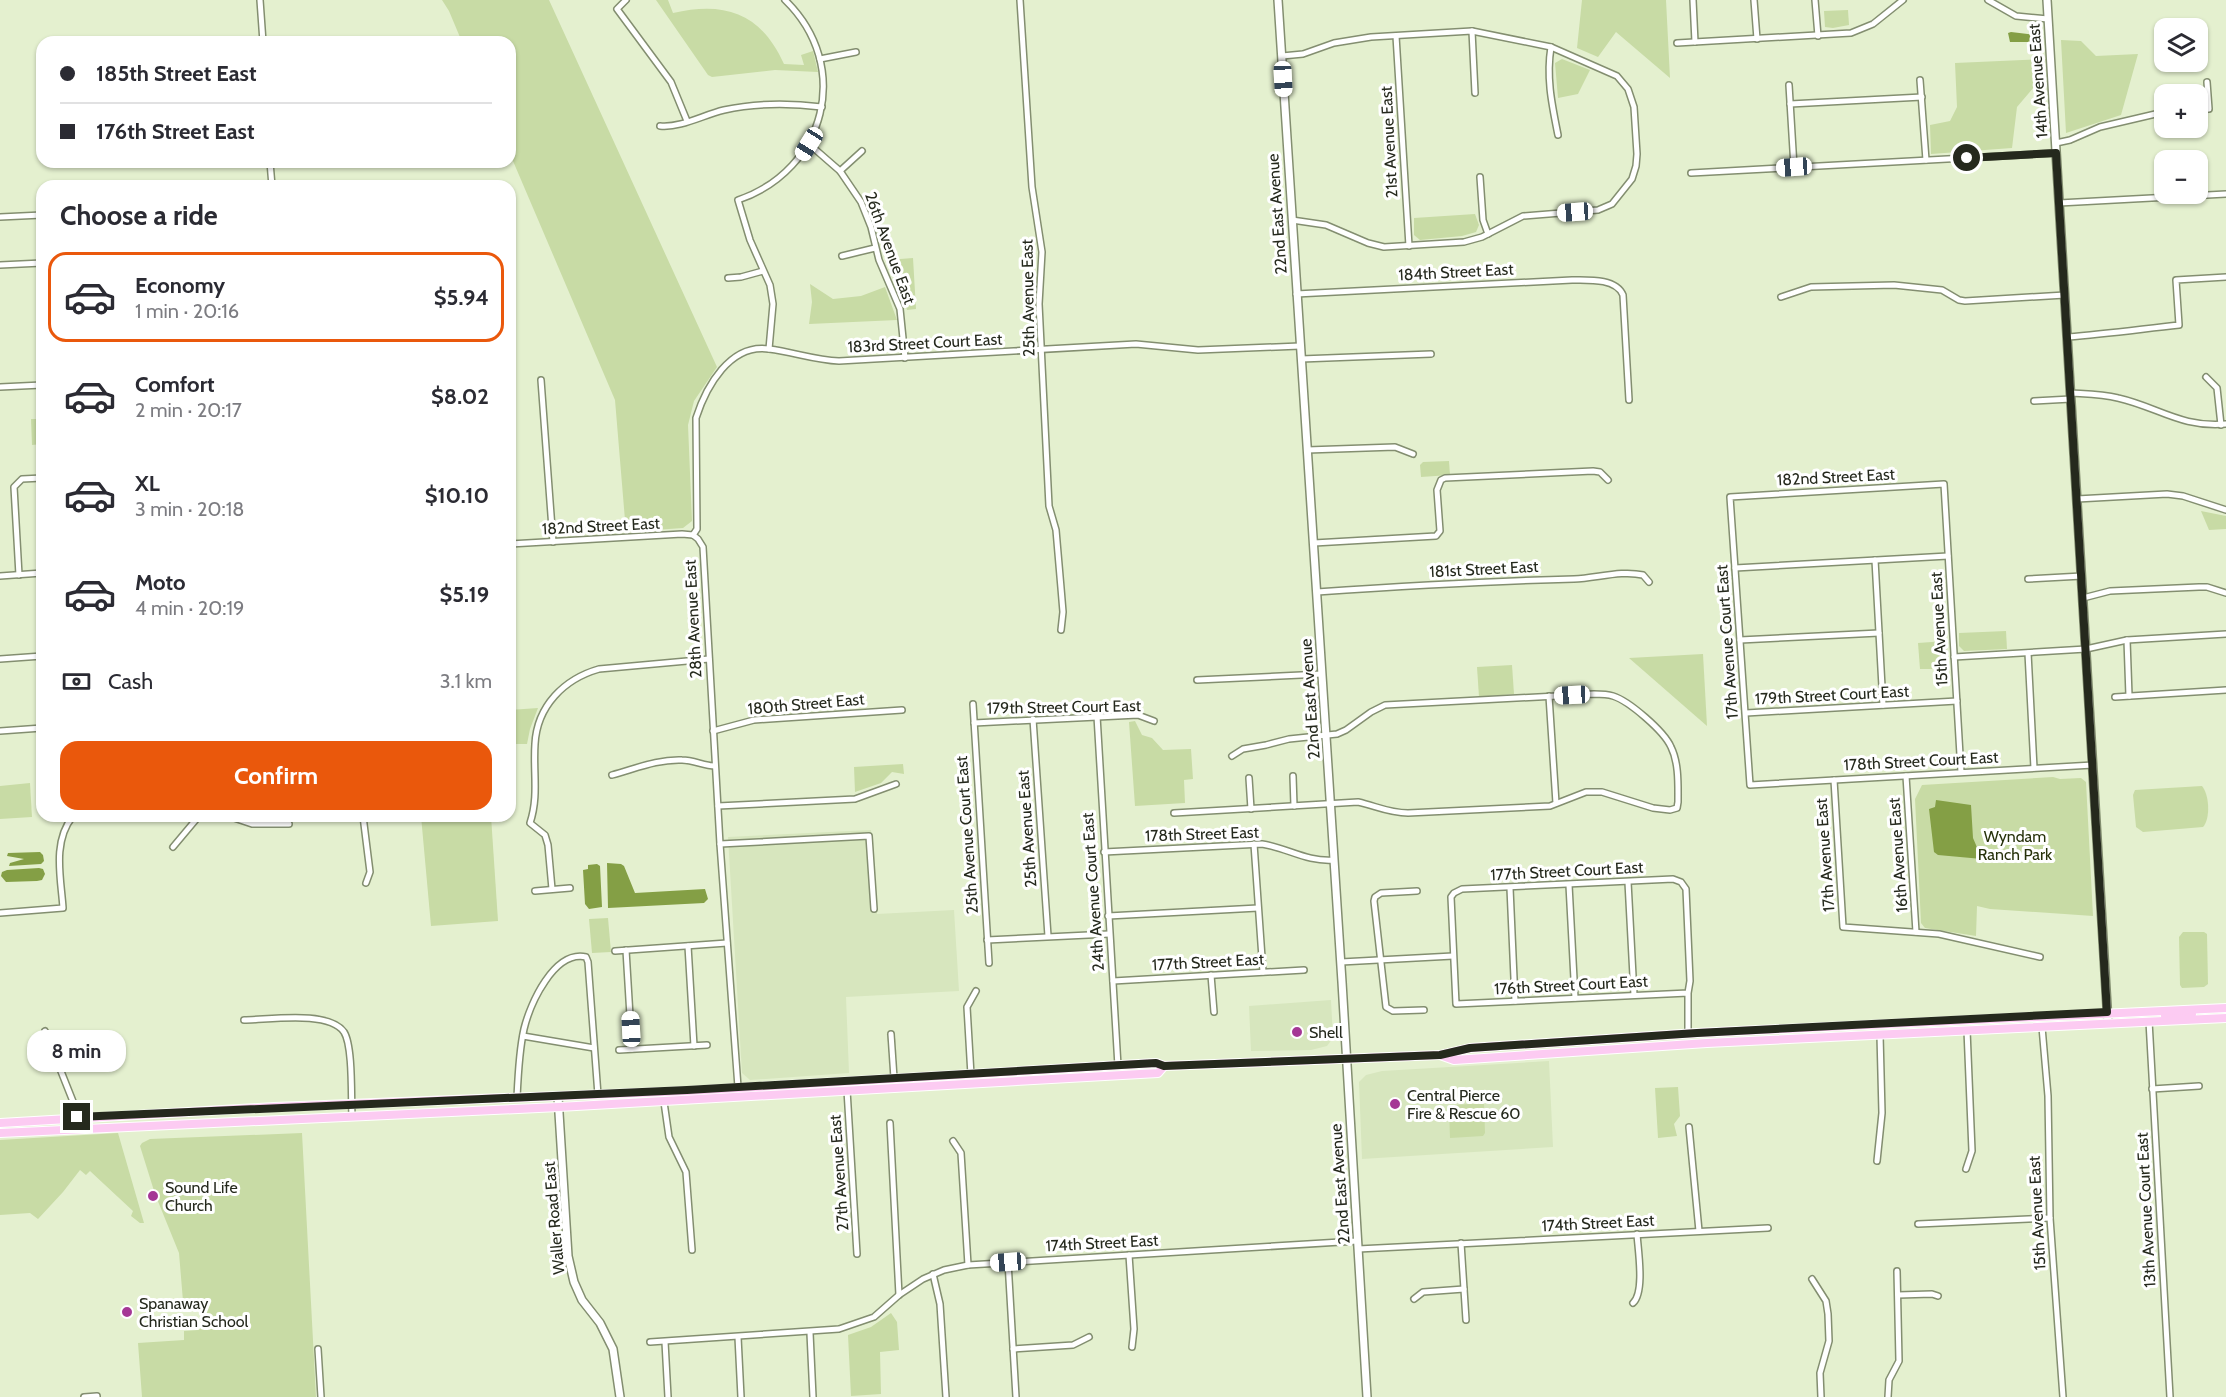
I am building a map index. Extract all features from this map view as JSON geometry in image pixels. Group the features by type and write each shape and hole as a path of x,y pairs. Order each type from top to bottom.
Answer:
{"main road":[{"path":"0,1123 77,1117 598,1095 1156,1063 1164,1066 1346,1060 1440,1055 1470,1048 1688,1034 2225,1008"},
{"path":"2149,1021 2155,1016 2215,1012 2225,1008"},
{"path":"1440,1055 1454,1060 1707,1043 2226,1018"},
{"path":"1918,1022 1920,1033"},
{"path":"1707,1043 1713,1039 1749,1036 1760,1030"},
{"path":"1637,1048 1650,1042 1682,1040 1688,1034"},
{"path":"0,1133 664,1102 1158,1073 1164,1066"},
{"path":"932,1086 936,1080 980,1078 982,1074"},
{"path":"695,1100 701,1094 734,1092 738,1087"}],"street":[{"path":"260,0 263,36"},
{"path":"626,0 617,9 671,82 687,121"},
{"path":"770,349 773,304 770,285 750,240 738,200 761,191 792,167 809,144 822,107 823,81 820,59 806,25 785,0"},
{"name":"25th Avenue East","path":"1020,0 1032,187 1042,252 1039,304 1041,350 1049,506 1056,530 1063,612 1061,630"},
{"name":"22nd East Avenue","path":"1278,0 1367,1397"},
{"path":"1693,0 1695,42"},
{"path":"1754,0 1757,39"},
{"path":"1815,0 1818,36"},
{"path":"1677,43 1851,33 1873,24 1903,0"},
{"path":"1988,0 2016,16 2048,20"},
{"name":"14th Avenue East","path":"2047,0 2108,1023"},
{"path":"1282,56 1303,54 1347,40 1472,31 1551,47 1583,60 1617,76 1628,89 1634,107 1636,166 1632,179 1612,204 1598,210 1523,216 1488,234 1464,242 1409,246 1375,246 1326,225 1292,220"},
{"path":"1472,31 1476,93"},
{"name":"21st Avenue East","path":"1396,36 1409,246"},
{"path":"1551,47 1548,85 1558,135"},
{"path":"820,59 856,52"},
{"path":"1920,80 1926,160"},
{"path":"1789,85 1794,167"},
{"path":"1790,104 1922,97"},
{"path":"660,126 672,127 726,110 760,105 822,107"},
{"path":"2056,143 2070,140 2100,127 2154,114"},
{"name":"26th Avenue East","path":"809,144 840,171 861,202 871,227 875,248 900,309 905,358"},
{"path":"840,171 862,151"},
{"path":"1690,173 2056,153"},
{"path":"1480,177 1483,220 1488,234"},
{"path":"2059,203 2226,194"},
{"path":"0,217 36,215"},
{"path":"842,256 875,248"},
{"path":"0,265 36,263"},
{"path":"728,278 763,271"},
{"path":"2067,337 2179,325 2176,280 2226,277"},
{"name":"184th Street East","path":"1296,294 1572,280 1607,283 1617,287 1623,295 1629,400"},
{"path":"1781,297 1803,288 1826,286 1912,286 1942,290 1965,301 2065,295"},
{"name":"183rd Street Court East","path":"770,349 818,360 839,361 1136,344 1198,350 1300,346"},
{"name":"28th Avenue East","path":"738,1087 726,943 703,547 700,540 693,535 697,529 695,428 703,401 730,360 741,354 770,349"},
{"path":"1300,358 1431,354"},
{"path":"2034,401 2103,394 2178,420 2202,425 2224,424 2217,388 2206,377"},
{"path":"541,380 553,542"},
{"path":"0,387 36,385"},
{"path":"1307,450 1395,447 1413,454"},
{"path":"1314,543 1436,536 1440,531 1437,489 1441,480 1445,478 1593,471 1600,472 1608,480"},
{"path":"19,575 14,492 16,483 22,479 36,478"},
{"name":"182nd Street East","path":"1730,497 1944,484"},
{"name":"15th Avenue East","path":"1944,484 1961,772"},
{"path":"2077,499 2167,494 2182,496 2226,510"},
{"name":"17th Avenue Court East","path":"1730,497 1750,785"},
{"name":"182nd Street East","path":"516,544 693,535"},
{"path":"1735,568 1948,556"},
{"path":"1875,560 1883,705"},
{"path":"0,576 36,574"},
{"name":"181st Street East","path":"1317,592 1632,574 1643,575 1649,582"},
{"path":"2028,579 2082,576"},
{"path":"2083,598 2110,591 2199,587 2226,593"},
{"path":"1740,640 1879,633"},
{"path":"1954,657 2086,649 2127,640 2226,634"},
{"path":"2127,640 2129,696"},
{"path":"2028,653 2034,768"},
{"path":"0,659 36,656"},
{"path":"552,889 548,844 545,835 530,823 536,787 534,759 536,732 546,707 563,687 582,674 599,669 709,659"},
{"path":"1197,680 1322,674"},
{"path":"2115,697 2226,690"},
{"path":"1174,813 1358,802 1393,813 1550,806 1586,792 1602,792 1653,808 1673,810 1677,808 1676,764 1672,748 1665,735 1626,702 1612,695 1385,705 1371,711 1346,730 1243,749 1232,756"},
{"path":"1549,696 1556,803"},
{"name":"179th Street Court East","path":"1746,714 1957,701"},
{"name":"25th Avenue Court East","path":"972,704 989,963"},
{"name":"180th Street East","path":"713,731 754,720 903,710"},
{"name":"179th Street Court East","path":"974,723 1138,715 1154,721"},
{"name":"24th Avenue Court East","path":"1097,716 1118,1066"},
{"name":"25th Avenue East","path":"1033,719 1048,936"},
{"path":"0,731 36,728"},
{"path":"612,775 658,761 684,760 715,766"},
{"name":"178th Street Court East","path":"1750,785 2093,765"},
{"path":"1293,776 1294,806"},
{"name":"16th Avenue East","path":"1906,776 1916,932"},
{"path":"1249,778 1251,809"},
{"name":"17th Avenue East","path":"1834,780 1843,927 1916,932"},
{"path":"718,806 855,799 896,784"},
{"path":"0,913 63,908 60,846 69,822"},
{"path":"173,847 194,822"},
{"path":"246,822 289,824"},
{"path":"364,822 370,872 366,883"},
{"path":"720,844 869,836 874,909"},
{"path":"1254,844 1263,972"},
{"name":"178th Street East","path":"1104,852 1254,844 1282,849 1310,859 1334,860"},
{"name":"177th Street Court East","path":"1454,956 1451,900 1454,893 1462,890 1673,879 1681,882 1686,889 1690,981 1688,993"},
{"path":"1628,882 1634,995"},
{"path":"1569,885 1575,998"},
{"path":"535,891 570,888"},
{"path":"1510,888 1515,1001"},
{"path":"1418,891 1381,892 1374,901 1386,1007 1393,1011 1424,1010"},
{"path":"1108,916 1258,908"},
{"path":"1916,932 1950,936 2040,957"},
{"path":"987,940 1109,934"},
{"path":"615,951 726,943"},
{"path":"688,946 694,1046"},
{"path":"626,950 632,1049"},
{"path":"1341,962 1454,956"},
{"name":"176th Street Court East","path":"1454,956 1456,1004 1688,993"},
{"path":"517,1098 523,1036 531,1009 550,974 572,957 586,957 588,962 598,1095"},
{"name":"177th Street East","path":"1113,981 1304,970"},
{"path":"1211,975 1214,1012"},
{"path":"971,1075 967,1007 976,991"},
{"path":"1688,993 1688,1034"},
{"path":"244,1020 321,1018 335,1024 344,1032 348,1042 352,1116"},
{"name":"13th Avenue Court East","path":"2149,1021 2170,1397"},
{"name":"15th Avenue East","path":"2042,1027 2048,1096 2050,1218 2063,1397"},
{"path":"1966,1030 1972,1151 1966,1169"},
{"path":"45,1031 77,1117"},
{"path":"891,1034 894,1078"},
{"path":"1877,1161 1882,1113 1880,1035"},
{"path":"523,1036 594,1048"},
{"path":"619,1050 707,1045"},
{"path":"2152,1089 2199,1086"},
{"name":"27th Avenue East","path":"847,1090 857,1254"},
{"name":"Waller Road East","path":"558,1096 568,1256 582,1300 600,1323 610,1342 620,1397"},
{"path":"664,1102 669,1137 686,1172 692,1250"},
{"path":"890,1122 899,1295"},
{"path":"1689,1127 1699,1231"},
{"path":"953,1141 961,1153 968,1265"},
{"path":"1918,1224 2050,1218"},
{"name":"174th Street East","path":"650,1342 810,1333 839,1329 861,1323 884,1310 899,1295 933,1274 968,1265 1129,1255 1461,1243 1768,1228"},
{"path":"1633,1303 1637,1300 1640,1291 1637,1234"},
{"path":"1461,1243 1466,1320"},
{"path":"1129,1255 1134,1329 1132,1347"},
{"path":"1008,1262 1016,1397"},
{"path":"1888,1397 1889,1380 1899,1361 1897,1271"},
{"path":"933,1274 940,1304 946,1397"},
{"path":"1812,1279 1823,1296 1828,1314 1829,1341 1820,1373 1821,1397"},
{"path":"1414,1299 1423,1292 1464,1289"},
{"path":"1898,1295 1932,1294 1938,1296"},
{"path":"810,1333 813,1397"},
{"path":"738,1337 741,1397"},
{"path":"1013,1349 1073,1345 1089,1337"},
{"path":"666,1342 669,1397"},
{"path":"318,1349 321,1397"},
{"path":"84,1397 97,1396"}],"shaded area":[{"path":"2008,33 2036,35 2035,42 2010,42"},
{"path":"1936,800 1971,805 1973,838 1982,859 1938,855 1934,852 1929,809 1935,807"},
{"path":"871,830 877,914 954,910 959,991 846,997 849,1073 750,1080 742,1073 728,837"},
{"path":"40,852 44,861 41,864 9,866 10,863 24,859 7,856 8,853"},
{"path":"607,863 624,866 635,893 705,889 708,899 704,903 608,908"},
{"path":"588,865 600,866 602,907 589,909 585,904 583,870 588,869"},
{"path":"43,869 45,874 42,880 6,882 1,876 2,872 7,870"},
{"path":"1331,1000 1333,1038 1327,1046 1311,1050 1251,1051 1249,1006"},
{"path":"1549,1061 1553,1147 1362,1159 1359,1082 1366,1075 1382,1071"}],"green space":[{"path":"442,0 549,0 717,367 694,401 688,425 692,521 683,528 626,532 615,400 516,168 516,36 459,36"},
{"path":"656,0 668,0 673,13 709,9 725,10 739,15 752,22 764,33 784,64 804,65 801,55 813,51 818,72 775,70 712,77 708,75"},
{"path":"1582,0 1666,0 1670,78 1616,32 1598,57 1577,48"},
{"path":"1848,10 1849,25 1825,27 1824,11"},
{"path":"2061,40 2081,41 2096,56 2138,54 2121,115 2066,133"},
{"path":"1562,59 1590,70 1578,94 1558,98 1555,63"},
{"path":"2046,59 2039,81 2017,107 2012,148 1931,154 1930,125 1950,121 1957,107 1955,63"},
{"path":"1475,214 1479,225 1476,232 1462,236 1420,240 1414,235 1414,218"},
{"path":"913,258 916,309 907,310 887,260"},
{"path":"810,284 833,299 861,296 885,287 897,320 809,324 812,302"},
{"path":"31,419 36,419 36,445 32,445"},
{"path":"1449,461 1450,475 1421,477 1420,465 1423,462"},
{"path":"2201,511 2226,516 2226,529 2209,530"},
{"path":"2006,631 2007,649 1964,651 1959,646 1959,633"},
{"path":"1946,641 1948,669 1920,669 1918,643"},
{"path":"1703,654 1707,726 1629,658"},
{"path":"1512,665 1514,694 1479,697 1477,667"},
{"path":"538,708 527,744 516,744 516,710"},
{"path":"1135,721 1142,735 1152,738 1163,750 1191,749 1193,779 1184,780 1185,803 1135,806 1129,722"},
{"path":"903,764 904,774 892,772 881,783 855,792 854,767"},
{"name":"Wyndam Ranch Park","path":"2053,777 2081,778 2086,782 2093,916 1990,909 1977,906 1976,936 1925,928 1921,923 1915,799 1922,785"},
{"path":"30,783 32,817 0,819 0,786"},
{"path":"2202,786 2208,806 2206,823 2203,827 2143,832 2136,827 2133,795 2135,790"},
{"path":"422,822 491,822 498,921 431,926"},
{"path":"608,918 611,952 592,953 589,919"},
{"path":"2183,932 2207,934 2208,984 2204,987 2182,988 2180,985 2179,937"},
{"path":"1678,1087 1680,1116 1674,1124 1677,1136 1658,1138 1655,1088"},
{"path":"1484,1103 1485,1133 1483,1136 1450,1138 1449,1110 1455,1110 1455,1105"},
{"path":"118,1133 144,1223 140,1223 131,1216 133,1211 90,1171 86,1175 80,1170 38,1219 30,1213 0,1215 0,1140"},
{"path":"302,1133 316,1397 142,1397 138,1343 184,1340 184,1331 198,1330 203,1324 202,1310 183,1301 179,1253 155,1194 140,1146 150,1139"},
{"path":"891,1313 897,1322 899,1350 880,1352 881,1394 851,1396 848,1335 871,1327"}],"place":[{"name":"Shell","path":"1297,1032"},
{"name":"Central Pierce Fire & Rescue 60","path":"1395,1104"},
{"name":"Sound Life Church","path":"153,1196"},
{"name":"Spanaway Christian School","path":"127,1312"}],"route":[{"path":"77,1117 687,1090 1156,1063 1164,1066 1334,1061 1440,1055 1470,1048 1697,1033 2107,1012 2056,153 1967,158"}]}
